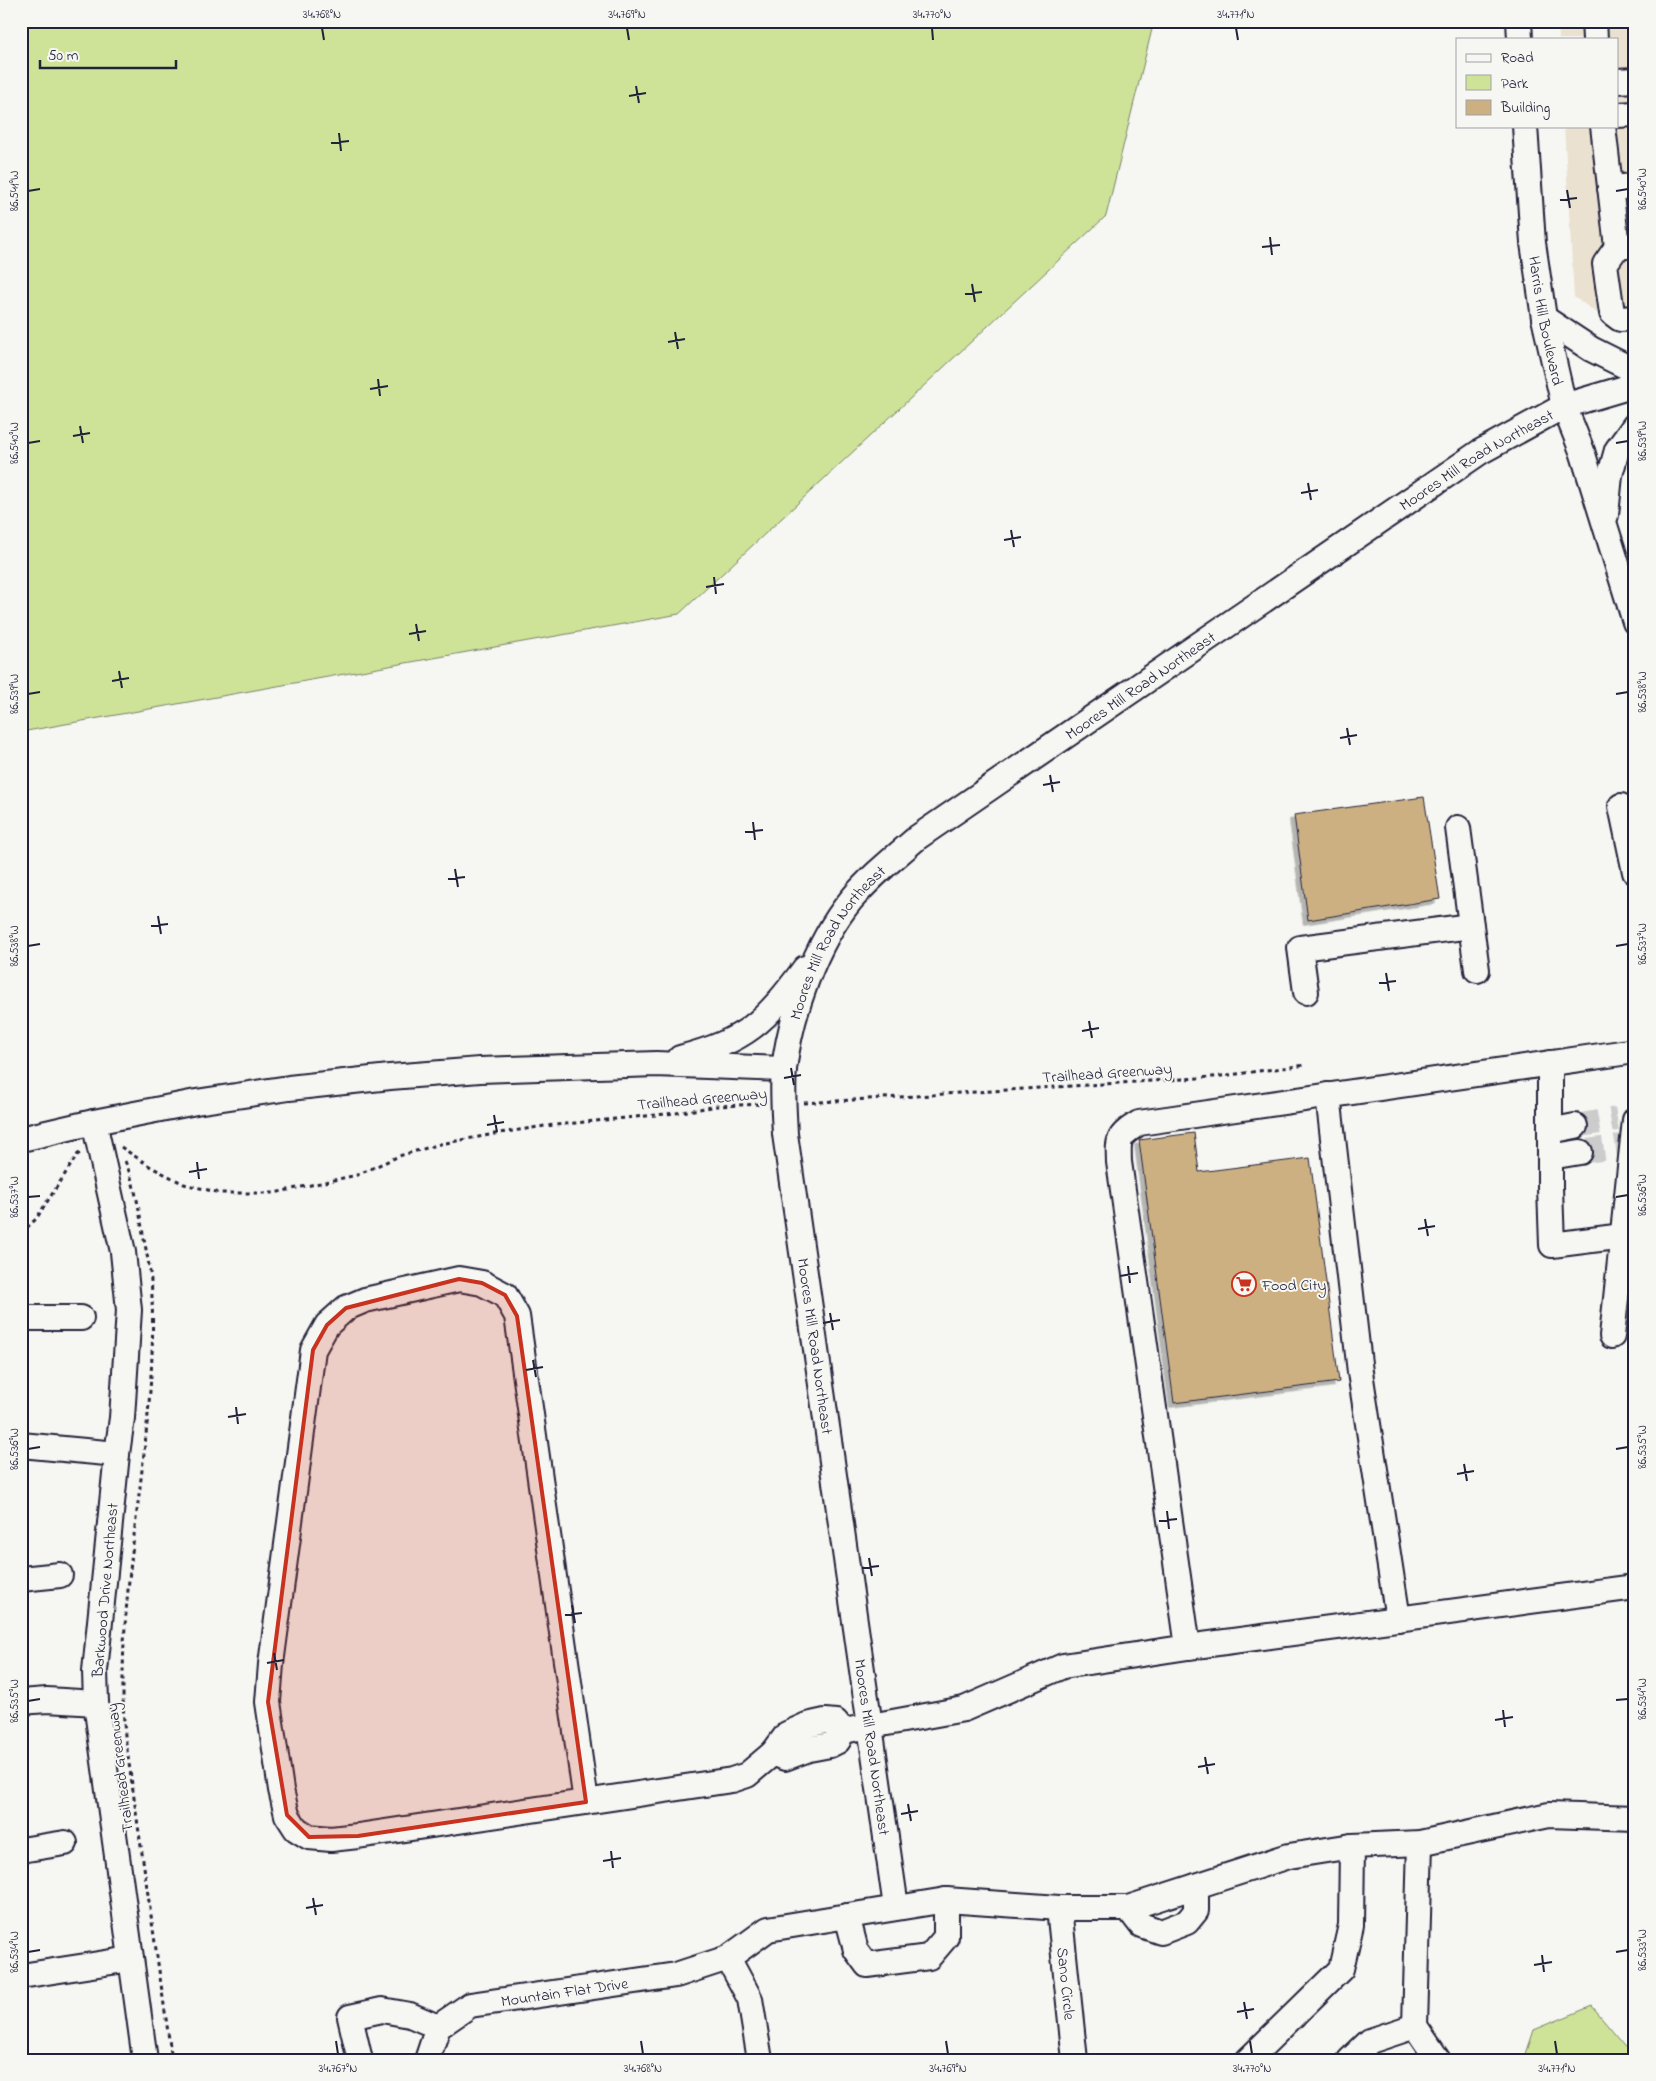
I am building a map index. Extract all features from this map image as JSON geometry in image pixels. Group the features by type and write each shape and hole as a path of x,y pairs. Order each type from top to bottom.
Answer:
{"street":[{"path":"1519,21 1520,38"},
{"path":"1594,21 1595,38"},
{"path":"1618,81 1635,80"},
{"path":"1618,115 1635,114"},
{"name":"Harris Hill Boulevard","path":"1525,128 1532,242 1544,318 1564,406 1582,450 1635,622"},
{"path":"1603,128 1610,188 1626,246 1605,264 1612,312 1620,319 1635,318"},
{"path":"1610,188 1635,186"},
{"path":"1544,318 1590,349 1635,371"},
{"name":"Moores Mill Road Northeast","path":"896,1907 788,1150 784,1104 784,1069 794,1023 817,953 851,901 878,872 918,837 1480,452 1564,406 1635,384"},
{"path":"1605,524 1610,475 1618,450 1635,425"},
{"path":"1621,806 1635,872"},
{"path":"1458,828 1477,970"},
{"path":"1306,992 1300,948 1471,926"},
{"path":"656,1064 712,1049 736,1039 758,1024 776,1006 817,953"},
{"path":"1188,1648 1119,1162 1118,1142 1126,1131 1139,1123 1635,1051"},
{"path":"1550,1063 1552,1245 1623,1236"},
{"path":"21,1139 94,1122 289,1088 390,1077 480,1070 656,1064 784,1069"},
{"path":"1328,1095 1360,1372 1398,1619"},
{"path":"1612,1336 1623,1236 1629,1118"},
{"name":"Barkwood Drive Northeast","path":"94,1122 110,1148 129,1310 122,1418 96,1671 96,1703 145,2060"},
{"path":"1550,1131 1575,1126"},
{"path":"1550,1157 1580,1152"},
{"path":"586,1802 518,1316 505,1295 482,1283 459,1279 365,1300 346,1308 328,1325 313,1350 271,1664 268,1702 281,1790 288,1815 296,1829 309,1837 331,1839 586,1802 732,1780 747,1775 773,1752 787,1734 807,1725 825,1721 836,1722 844,1731 964,1709 1063,1666 1635,1587"},
{"path":"21,1318 81,1318"},
{"path":"21,1445 117,1454"},
{"path":"21,1579 60,1576"},
{"path":"21,1702 47,1700 96,1703"},
{"name":"Mountain Flat Drive","path":"438,2027 470,2005 676,1975 728,1958 768,1929 946,1900 1059,1908 1128,1908 1288,1856 1352,1846 1420,1843 1549,1815 1635,1818"},
{"path":"1420,1843 1415,2026 1438,2060"},
{"path":"21,1850 65,1844"},
{"path":"1248,2060 1342,1969 1351,1925 1352,1846"},
{"path":"1128,1908 1141,1925 1161,1932 1187,1922 1196,1911 1196,1886"},
{"path":"846,1916 856,1950 867,1965 929,1957 946,1937 946,1900"},
{"name":"Sano Circle","path":"1059,1908 1075,2060"},
{"path":"728,1958 750,1999 760,2060"},
{"path":"21,1976 131,1959"},
{"path":"360,2060 350,2017 382,2010 410,2015 438,2027 427,2060"},
{"path":"1350,2060 1370,2041 1415,2026"}],"path":[{"name":"Trailhead Greenway","path":"110,1148 184,1184 220,1193 274,1193 357,1174 398,1156 440,1144 545,1126 676,1113 717,1106 900,1098 1213,1077 1306,1065"},
{"name":"Trailhead Greenway","path":"110,1148 135,1186 152,1295 153,1340 124,1644 123,1704 127,1746 172,2060"},
{"path":"21,1233 36,1219 78,1154 110,1148"}],"highlighted area":[{"path":"459,1279 482,1283 505,1295 517,1316 586,1802 358,1836 309,1837 287,1815 268,1702 313,1350 327,1325 346,1308"}],"shaded area":[{"path":"1558,21 1635,21 1635,339 1574,297 1564,128 1618,128 1618,38 1559,38"}],"green space":[{"path":"21,21 1154,21 1106,216 679,614 21,732"},
{"path":"1592,2006 1635,2057 1635,2060 1524,2060 1534,2030"}],"building":[{"path":"1424,797 1440,899 1308,920 1294,815"},
{"path":"1194,1133 1199,1172 1310,1158 1339,1382 1174,1403 1139,1140"}],"tunnel":[{"path":"1575,1126 1617,1119"},
{"path":"1580,1152 1621,1146"}],"place":[{"name":"Food City","path":"1244,1284"}]}
